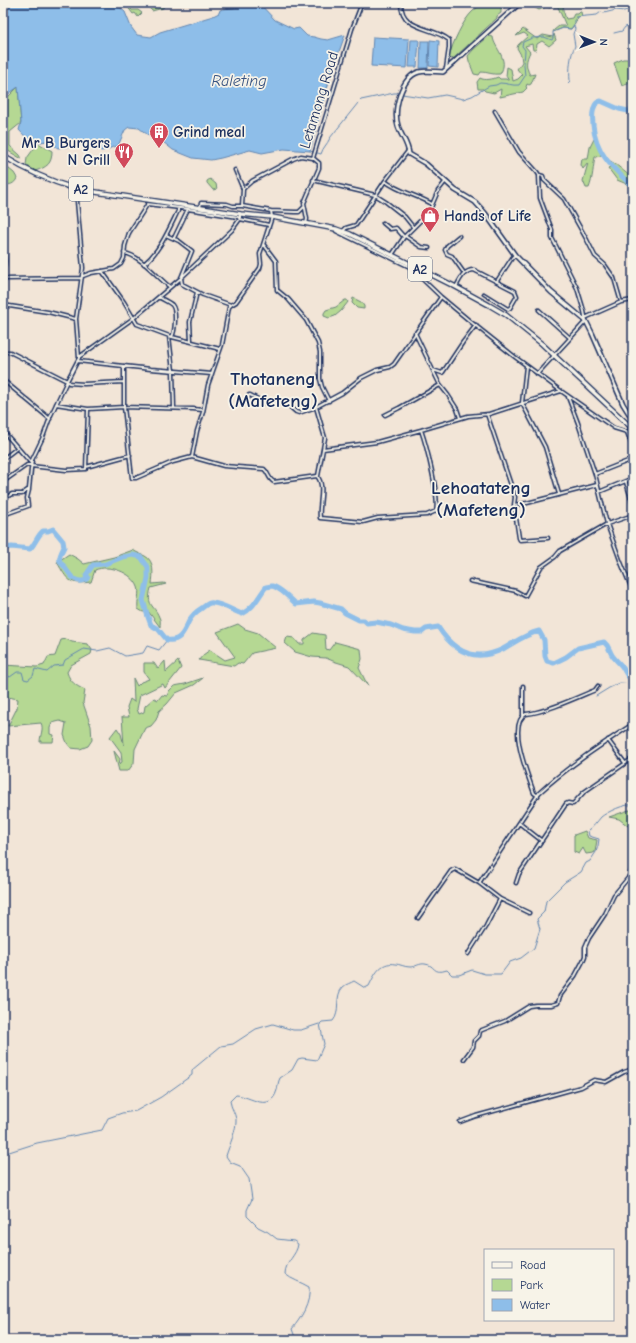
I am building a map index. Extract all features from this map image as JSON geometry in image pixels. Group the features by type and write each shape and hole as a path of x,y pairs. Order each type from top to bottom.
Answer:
{"main road":[{"name":"A2","path":"3,156 33,173 57,183 76,188 240,214 272,217 343,231 456,287 506,315 542,344 633,429"}],"street":[{"name":"Letamong Road","path":"243,189 252,181 293,159 301,156 313,158 352,29 362,3"},
{"path":"401,3 401,12 404,19 449,40 449,64 446,69 443,72 416,73 408,78 402,88 396,115 397,122 409,150 409,154 426,164 455,190 475,202 491,221 515,255 551,292 585,319"},
{"path":"449,64 457,61 520,3"},
{"path":"495,111 519,152 539,176 540,198 552,230 552,238 577,288 585,319 623,404 633,420"},
{"path":"343,231 346,228 355,227 375,195 409,150"},
{"path":"306,224 307,219 304,207 305,199 319,168 319,163 313,158"},
{"path":"235,170 243,189 242,206"},
{"path":"539,176 543,176 544,180 564,199 595,256 605,265 614,278 621,302"},
{"path":"313,180 375,195 405,217 413,227"},
{"path":"385,181 399,190 420,197 432,204"},
{"path":"392,255 404,237 429,212 438,191 445,182"},
{"path":"3,515 28,506 27,498 31,465 56,404 79,358 76,319 82,277 82,255 76,188"},
{"path":"5,278 82,277 91,273 118,267 123,261 129,233 147,204 148,199"},
{"path":"200,207 201,202 206,202 271,211 297,212 304,207"},
{"path":"147,204 238,217 240,219 270,225"},
{"path":"144,264 158,248 178,211 178,208"},
{"path":"174,238 188,209"},
{"path":"192,458 197,431 220,349 228,312 231,304 236,302 260,268 260,254 270,225 272,217 271,211"},
{"path":"79,358 133,318 181,278 232,230 240,219 240,214"},
{"path":"383,223 390,229 396,228 404,237 421,246 429,248"},
{"path":"3,227 5,278 3,291"},
{"path":"336,229 339,233 405,265 418,275 440,297 526,366 614,428 627,432 633,429"},
{"path":"166,234 192,251 181,278 182,284 197,292 231,304"},
{"path":"459,236 447,246 445,250 456,261 464,273"},
{"path":"264,245 276,262 277,290 288,299 306,320 318,343 320,352 320,379 329,401"},
{"path":"124,253 131,255 144,264 170,287"},
{"path":"497,281 515,255"},
{"path":"418,275 421,269"},
{"path":"456,287 464,273 474,270 517,293 517,296 510,308 507,309 484,294"},
{"path":"102,271 137,324 170,336 220,349"},
{"path":"191,341 190,322 197,292"},
{"path":"159,297 171,304 174,310 173,333 170,336 174,408"},
{"path":"248,398 250,395 265,403 276,403 288,406 298,413 329,401 342,393 360,378 377,370 390,367 394,364 440,297"},
{"path":"537,374 585,319 621,302 633,300"},
{"path":"3,305 48,312 76,319"},
{"path":"539,310 569,337"},
{"path":"433,370 443,372 476,325"},
{"path":"415,333 440,385 451,400 460,418"},
{"path":"3,354 10,352 69,383 124,382"},
{"path":"78,361 212,374"},
{"path":"124,366 124,407 131,476 134,479 173,462 192,458 224,466 264,470 267,472 269,479 274,482 305,476 318,476"},
{"path":"526,366 522,402 545,447 559,494"},
{"path":"3,380 50,419"},
{"path":"385,414 399,408 440,385"},
{"path":"323,449 377,442 460,418 487,414 561,391"},
{"path":"567,396 578,423 595,474 598,492 607,524 633,592"},
{"path":"56,404 88,409 124,407 203,410"},
{"path":"316,407 324,434 318,476 320,485 320,518 363,522 378,518 427,515 436,511 435,490 430,462 421,430"},
{"path":"86,467 88,409"},
{"path":"487,414 515,497 514,505 518,536 520,540 548,538"},
{"path":"3,431 31,465"},
{"path":"627,432 633,448"},
{"path":"3,459 17,448"},
{"path":"3,482 27,465 66,470 84,469 86,467 130,455"},
{"path":"595,474 633,459"},
{"path":"598,492 633,478"},
{"path":"626,482 633,505"},
{"path":"514,505 597,485"},
{"path":"3,499 12,494 22,494 29,489"},
{"path":"470,582 520,592 525,596 537,572 546,562 564,548 607,524 633,515"},
{"path":"523,686 523,715 518,727 519,744 534,793 538,796"},
{"path":"523,715 551,707 595,690 598,686"},
{"path":"479,883 538,796 550,783 608,740 633,724"},
{"path":"608,740 625,764"},
{"path":"516,883 519,874 542,842 566,804 573,804 584,792 633,758"},
{"path":"519,823 542,842"},
{"path":"464,1059 472,1050 474,1041 482,1030 505,1021 529,1006 551,1005 558,1003 560,996 576,976 584,961 585,947 589,938 605,914 614,895 624,883 633,867"},
{"path":"418,918 451,871 455,869 479,883 500,899 529,913"},
{"path":"468,954 486,926 500,899"},
{"path":"460,1122 476,1116 581,1088 594,1080 606,1082 624,1072 633,1069"}],"green space":[{"path":"123,3 134,3 133,6 129,7 132,10 138,10 142,13 138,17 135,13 133,14 127,6 124,6"},
{"path":"145,3 152,3 154,6 157,3 165,3 163,8 152,11"},
{"path":"483,3 513,3 509,6 501,8 501,13 497,16 497,18 454,58 451,59 449,57 450,52 462,26 469,15"},
{"path":"526,3 564,3 563,10 566,19 572,18 574,14 578,14 580,12 582,16 578,17 571,29 563,28 553,32 559,26 566,26 558,7 554,7 552,5 550,8 546,7 539,10 530,5 524,7"},
{"path":"523,29 537,39 543,35 553,37 554,34 556,40 549,46 542,41 537,44 536,50 533,50 532,44 525,46 530,52 527,63 528,72 530,75 535,74 531,84 527,84 527,88 523,92 500,97 501,89 494,93 483,89 478,89 477,82 480,78 487,80 498,77 509,81 506,76 507,67 511,69 513,81 522,75 517,69 522,62 521,55 517,48 518,45 528,36 524,33 516,36"},
{"path":"489,36 493,37 501,54 503,69 500,74 481,72 479,75 474,74 468,56"},
{"path":"623,59 630,59 633,67 633,82 622,86 614,63"},
{"path":"18,87 21,123 10,132 10,146 20,155 22,159 3,148 3,100"},
{"path":"594,139 600,150 601,156 595,157 589,188 586,188 583,181 588,163 583,169 581,165 582,159 588,159 590,147"},
{"path":"38,143 52,151 52,155 48,164 35,171 26,165 27,158"},
{"path":"608,160 633,178 633,181 630,182 629,185 617,180 608,168 612,166"},
{"path":"3,164 14,173 17,178 12,184 3,184"},
{"path":"210,179 216,184 217,189 213,190 207,183"},
{"path":"353,298 361,302 364,309 357,308 352,303"},
{"path":"345,300 348,302 335,316 329,318 324,316 326,310 336,307"},
{"path":"133,550 145,556 150,561 153,568 152,584 166,584 151,588 149,599 151,605 160,618 160,627 148,611 143,612 138,609 138,587 131,577 125,573 113,569 101,568 95,570 91,582 78,583 73,582 64,574 57,562 69,554 84,564 114,557"},
{"path":"238,624 245,629 258,633 276,648 252,653 243,664 238,663 234,666 199,660 210,650 225,660 235,657 217,632"},
{"path":"313,633 325,635 326,649 329,650 335,642 361,649 362,659 359,668 368,686 349,666 326,658 312,657 295,652 285,643 287,637 294,638 299,644 304,644 304,640"},
{"path":"66,639 72,642 88,644 92,650 91,654 71,665 67,672 74,683 85,690 83,703 91,726 92,740 88,746 80,749 71,748 67,743 64,735 66,723 60,721 52,723 50,728 50,734 54,735 53,742 40,742 42,730 41,723 8,726 17,708 18,699 3,696 3,665 37,667 44,665 48,657 55,656 61,640"},
{"path":"165,661 166,672 178,661 181,668 165,688 163,684 140,695 137,709 139,714 144,712 145,706 154,698 158,700 162,695 167,696 169,691 174,686 203,678 194,685 176,693 159,711 156,720 151,726 145,728 135,749 134,763 128,771 119,771 114,751 120,759 119,764 122,762 121,752 110,737 117,728 121,734 124,745 122,717 129,717 127,707 130,699 134,702 133,678 137,686 141,682 149,679 144,672 144,663 154,663 158,669"},
{"path":"629,810 633,811 633,822 628,826 619,819 609,817"},
{"path":"585,831 588,838 597,840 595,852 586,854 583,848 579,854 574,852 574,835"}],"water":[{"name":"Raleting","path":"3,3 115,3 125,12 131,27 137,35 151,37 160,32 213,16 219,13 222,9 259,3 275,20 294,29 299,28 307,36 328,40 345,35 331,74 310,151 284,149 262,153 250,150 211,160 193,158 173,150 163,142 152,138 139,128 129,127 125,130 118,146 106,150 101,151 94,145 58,148 47,141 38,142 31,140 19,130 21,123 18,87 3,98"},
{"path":"373,37 409,39 407,68 371,66"},
{"path":"411,40 419,40 417,67 409,67"},
{"path":"430,40 439,41 438,67 429,66"},
{"path":"421,41 429,41 428,68 420,68"}],"waterway":[{"path":"402,94 428,98 445,95 463,99 472,96 489,86 500,83 519,85 525,76 525,50 522,46 523,42 532,38 544,37 552,40 553,32 563,28 571,29 575,23 576,17 597,15 601,12 604,13 616,10 624,11 633,8"},
{"path":"614,33 622,31 625,27 633,25"},
{"path":"568,83 570,81 571,58 575,46 573,34 575,29 574,26"},
{"path":"310,151 321,154 330,138 361,100 398,93"},
{"path":"633,112 619,109 601,101 597,102 593,110 595,135 602,152 612,167 633,187"},
{"path":"633,218 631,218 633,226"},
{"path":"3,548 12,547 30,549 43,531 53,529 63,541 64,547 60,556 60,562 73,578 79,581 87,579 88,577 86,575 93,565 105,564 133,555 141,557 148,567 148,578 143,600 148,617 151,625 158,629 167,640 179,638 193,615 208,604 212,603 220,605 242,614 253,605 266,587 272,586 288,596 296,604 314,602 320,603 341,609 345,613 359,620 364,620 367,623 376,622 415,632 422,632 426,629 438,627 444,636 458,649 474,655 493,653 525,636 539,631 544,640 545,656 547,661 554,663 566,657 578,648 604,642 613,657 622,666 628,677 633,680"},
{"path":"3,673 10,677 17,672 22,672 24,679 28,680 33,676 35,669 47,672 54,666 63,665 65,660 84,649 97,651 110,648 125,656 143,653 147,646 159,650 167,640"},
{"path":"596,696 620,683 633,684"},
{"path":"296,1340 292,1329 299,1320 307,1304 309,1287 285,1274 287,1266 296,1252 298,1244 294,1241 277,1239 258,1227 247,1216 247,1210 252,1199 249,1179 240,1166 230,1162 226,1156 236,1123 230,1101 236,1095 260,1102 270,1101 274,1097 280,1078 292,1070 298,1059 302,1058 317,1060 324,1044 320,1024 322,1022 333,1021 337,1013 340,991 344,986 354,981 365,988 369,986 378,970 385,965 397,964 410,967 425,964 431,966 436,971 447,970 452,975 459,975 472,970 485,974 501,974 510,962 521,958 534,948 540,929 537,919 544,912 546,901 565,882 581,872 586,863 590,861 596,852 599,839 589,836 588,831 601,817 617,808 633,805"},
{"path":"3,1154 37,1143 102,1130 108,1118 122,1113 136,1111 161,1097 192,1075 192,1070 221,1046 233,1044 256,1029 273,1024 293,1030 301,1030 319,1024"}],"place":[{"name":"Grind meal","path":"159,149"},
{"name":"Mr B Burgers N Grill","path":"124,169"},
{"name":"Hands of Life","path":"430,233"}],"district":[{"name":"Thotaneng (Mafeteng)","path":"273,390"},
{"name":"Lehoatateng (Mafeteng)","path":"481,499"}]}
